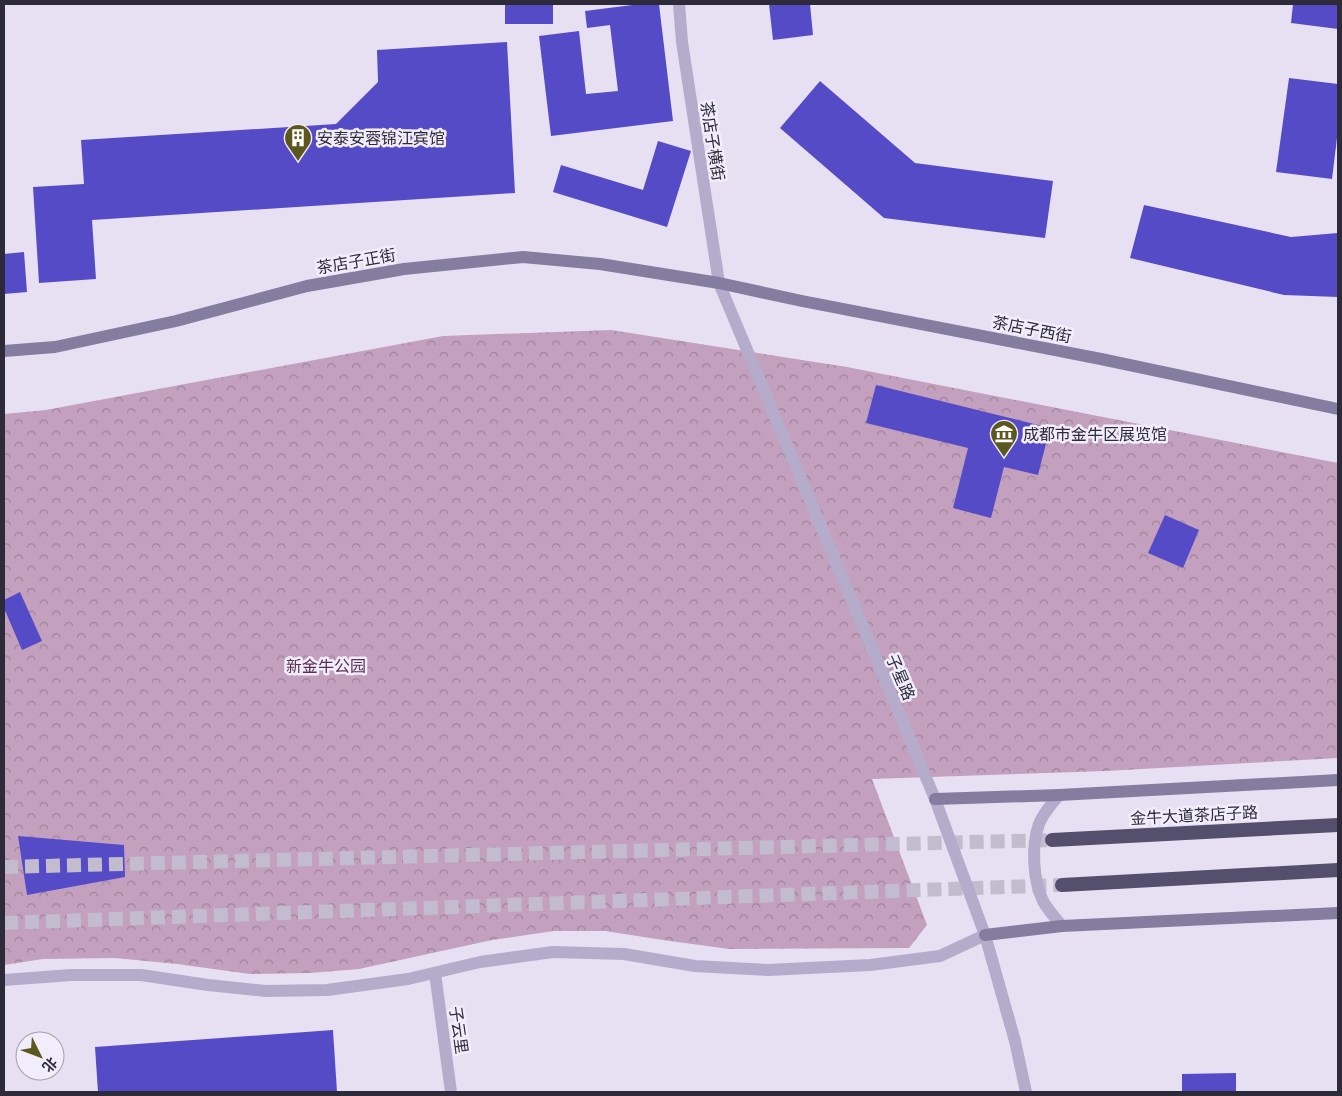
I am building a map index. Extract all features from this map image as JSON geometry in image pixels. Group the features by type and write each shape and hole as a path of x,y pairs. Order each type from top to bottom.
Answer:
{"highway":[{"name":"金牛大道茶店子路","path":"1052,840 1338,825"},
{"path":"1062,885 1338,870"}],"main road":[{"name":"茶店子正街","path":"4,351 55,347 166,323 307,286 404,269 522,257 600,264 719,283"},
{"name":"茶店子西街","path":"719,283 802,301 1101,358 1338,409"},
{"path":"935,799 1059,796 1338,780"},
{"path":"985,935 1062,926 1338,912"}],"street":[{"name":"茶店子横街","path":"679,4 682,42 719,283"},
{"name":"子星路","path":"719,283 935,799 985,935 1015,1041 1026,1092"},
{"path":"1059,796 1039,824 1035,843 1035,862 1037,880 1043,901 1062,926"},
{"path":"4,980 71,975 141,975 257,990 327,990 408,979 480,962 553,952 624,954 694,966 768,970 870,964 940,956 985,935"},
{"name":"子云里","path":"435,973 451,1092"}],"green space":[{"name":"新金牛公园","path":"611,330 847,367 1338,463 1338,758 1106,771 872,779 927,925 909,948 729,949 605,931 554,931 492,940 359,969 310,973 250,974 115,958 43,959 4,965 4,414 46,410 443,336"}],"building":[{"path":"505,4 553,4 553,24 505,24"},
{"path":"640,4 659,4 673,121 551,136 539,36 579,31 586,94 618,91 610,25 587,28 585,11"},
{"path":"769,4 810,4 813,35 773,40"},
{"path":"1293,4 1338,4 1338,29 1291,23"},
{"name":"安泰安蓉锦江宾馆","path":"507,42 515,193 92,220 96,279 39,283 33,187 84,184 81,140 336,124 378,82 377,50"},
{"path":"1289,78 1338,84 1338,130 1332,179 1276,172"},
{"path":"820,81 915,163 1053,181 1045,238 884,218 780,128"},
{"path":"658,141 691,151 667,227 553,192 561,165 643,190"},
{"path":"1144,205 1291,237 1338,233 1338,297 1284,295 1130,258"},
{"path":"24,252 27,292 4,294 4,254"},
{"name":"成都市金牛区展览馆","path":"876,385 1050,428 1038,475 1004,467 991,518 953,508 968,448 866,423"},
{"path":"1165,515 1199,530 1183,568 1148,553"},
{"path":"20,592 42,641 22,650 4,608 4,600"},
{"path":"18,836 124,845 125,877 27,895"},
{"path":"333,1030 337,1092 98,1092 95,1047"},
{"path":"1236,1073 1236,1092 1182,1092 1182,1074"}],"tunnel":[{"path":"4,867 1052,840"},
{"path":"4,923 1062,885"}],"place":[{"name":"安泰安蓉锦江宾馆","path":"298,162"},
{"name":"成都市金牛区展览馆","path":"1004,458"}]}
